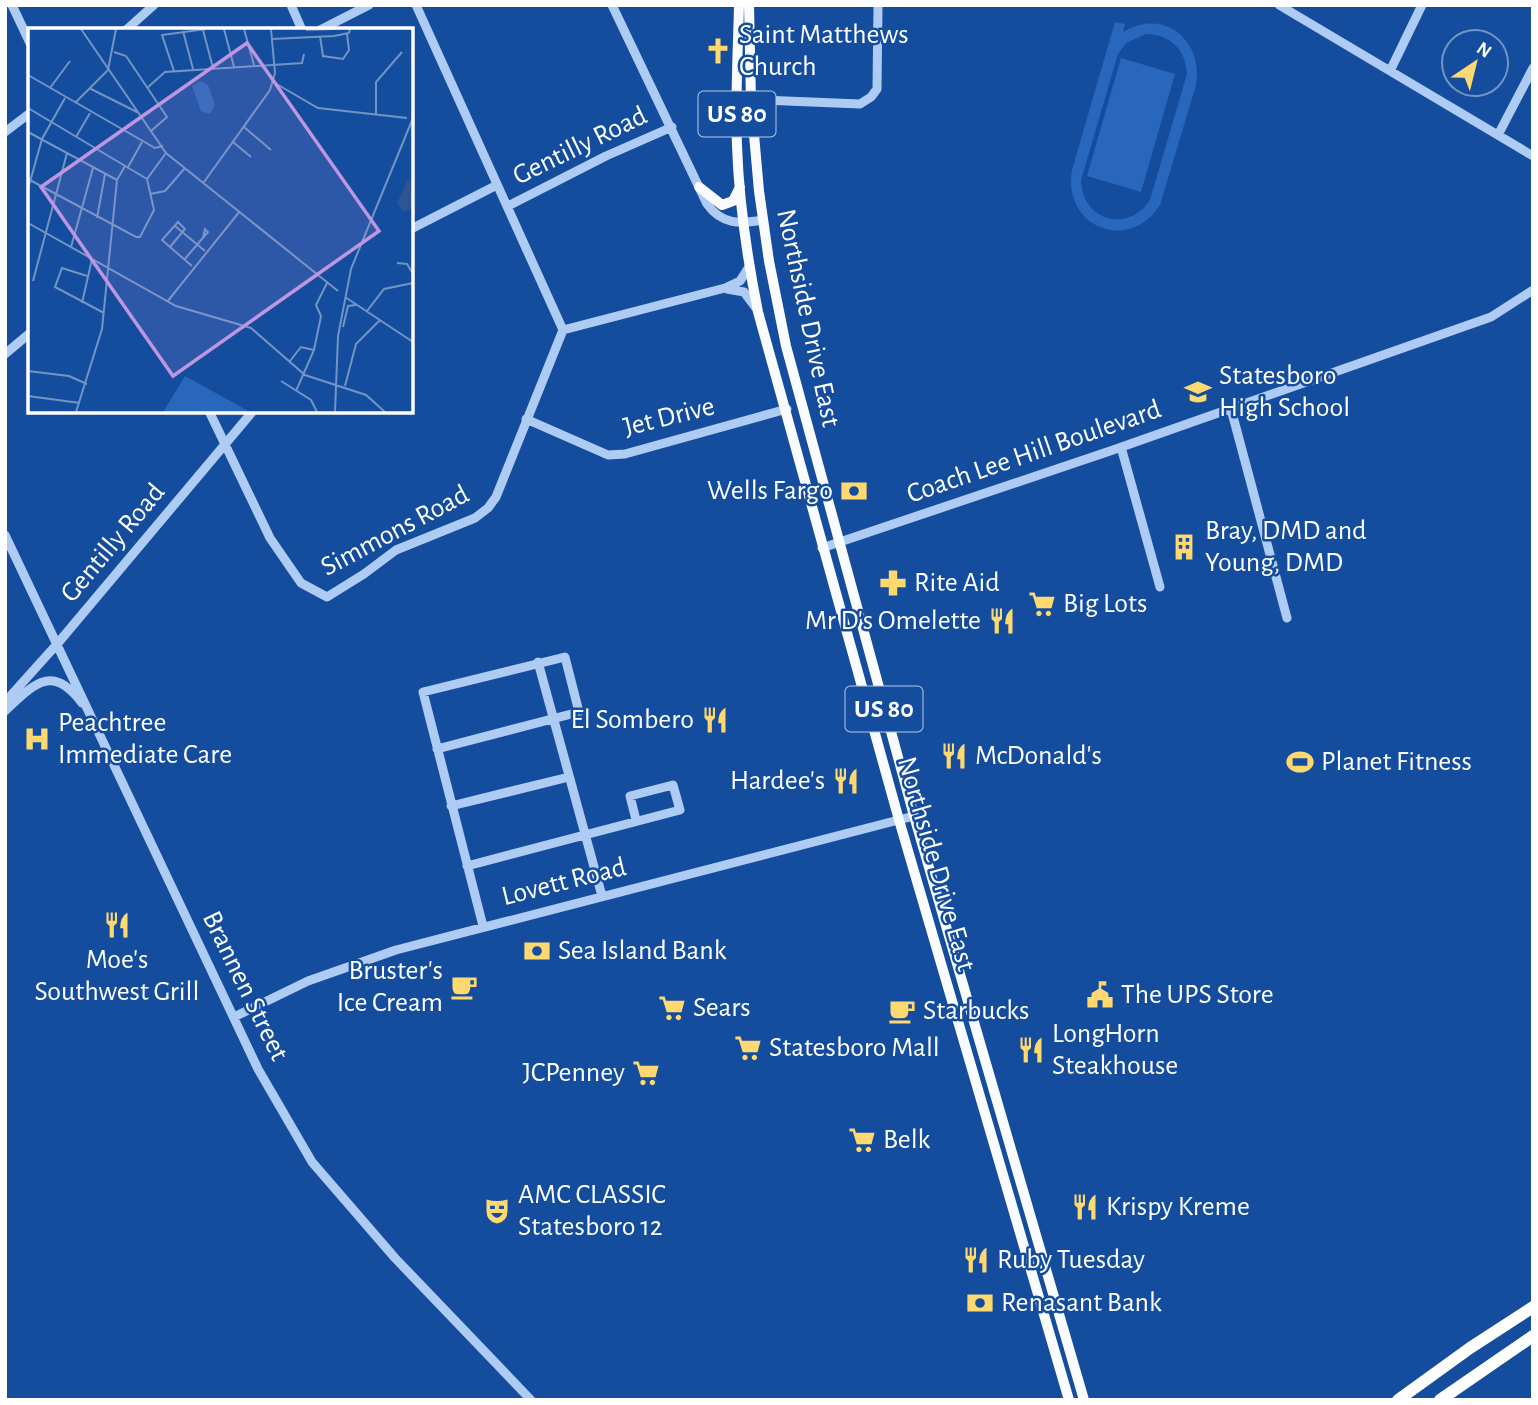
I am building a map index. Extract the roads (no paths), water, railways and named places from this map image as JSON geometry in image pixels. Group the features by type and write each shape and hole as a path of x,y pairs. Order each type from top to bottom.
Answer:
{"highway":[{"path":"1398,1400 1533,1307"},
{"path":"1440,1400 1533,1336"}],"main road":[{"name":"Northside Drive East","path":"739,5 737,144 743,223 758,312 899,820 1069,1400"},
{"name":"Northside Drive East","path":"750,5 751,100 763,220 786,346 914,816 1084,1400"},
{"path":"699,187 722,205 733,201 740,187"}],"street":[{"path":"12,5 28,39"},
{"path":"128,28 154,5"},
{"path":"291,5 301,28"},
{"path":"324,28 369,5"},
{"path":"415,5 563,330 725,288 740,281 749,267"},
{"path":"612,5 707,204 717,215 731,223 763,220"},
{"path":"737,99 860,104 872,97 877,89 878,5"},
{"path":"1390,71 1422,5"},
{"path":"1282,6 1533,156"},
{"path":"1498,135 1533,68"},
{"path":"5,132 28,115"},
{"name":"Gentilly Road","path":"508,206 603,157 671,127"},
{"name":"Gentilly Road","path":"413,228 497,185"},
{"path":"725,288 744,292 758,312"},
{"name":"Coach Lee Hill Boulevard","path":"822,548 1121,447 1491,317 1533,290"},
{"name":"Simmons Road","path":"225,444 270,538 301,583 327,597 396,550 475,519 488,508 496,497 563,330"},
{"path":"5,354 28,335"},
{"path":"1231,408 1287,618"},
{"name":"Jet Drive","path":"526,419 608,455 625,454 787,409"},
{"path":"210,413 225,444"},
{"name":"Gentilly Road","path":"5,702 251,413"},
{"path":"1121,447 1160,587"},
{"name":"Brannen Street","path":"6,538 258,1069 312,1161 395,1258 531,1400"},
{"path":"437,749 579,712 565,657 424,692 437,749 483,926"},
{"path":"538,662 602,896"},
{"path":"5,711 28,690 44,681 51,681 71,689 93,719"},
{"path":"452,806 569,776"},
{"path":"467,866 680,810 673,785 630,796 636,820"},
{"name":"Lovett Road","path":"234,1017 307,981 358,962 483,926 914,816"}],"place":[{"name":"Saint Matthews Church","path":"718,51"},
{"name":"Statesboro High School","path":"1198,392"},
{"name":"Wells Fargo","path":"854,491"},
{"name":"Bray, DMD and Young, DMD","path":"1184,547"},
{"name":"Rite Aid","path":"893,583"},
{"name":"Big Lots","path":"1042,604"},
{"name":"Mr D's Omelette","path":"1002,621"},
{"name":"El Sombero","path":"715,720"},
{"name":"Peachtree Immediate Care","path":"37,739"},
{"name":"McDonald's","path":"954,756"},
{"name":"Planet Fitness","path":"1300,762"},
{"name":"Hardee's","path":"846,781"},
{"name":"Moe's Southwest Grill","path":"117,925"},
{"name":"Sea Island Bank","path":"537,951"},
{"name":"Bruster's Ice Cream","path":"464,987"},
{"name":"The UPS Store","path":"1100,995"},
{"name":"Sears","path":"672,1008"},
{"name":"Starbucks","path":"902,1011"},
{"name":"Statesboro Mall","path":"748,1048"},
{"name":"LongHorn Steakhouse","path":"1031,1050"},
{"name":"JCPenney","path":"646,1073"},
{"name":"Belk","path":"862,1140"},
{"name":"Krispy Kreme","path":"1085,1207"},
{"name":"AMC CLASSIC Statesboro 12","path":"497,1211"},
{"name":"Ruby Tuesday","path":"976,1260"},
{"name":"Renasant Bank","path":"980,1303"}]}
